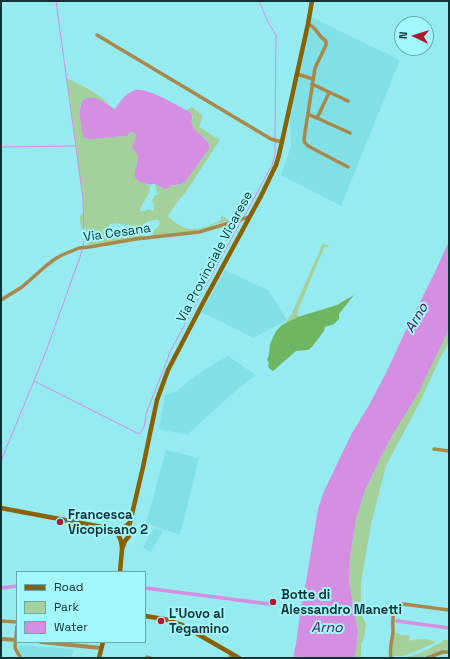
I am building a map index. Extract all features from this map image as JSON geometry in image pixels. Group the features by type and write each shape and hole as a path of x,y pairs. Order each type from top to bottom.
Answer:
{"main road":[{"name":"Via Provinciale Vicarese","path":"122,549 126,539 129,536 128,529 145,460 154,412 166,375 245,218 261,196 276,165 312,1"},
{"path":"1,508 102,527 122,529 129,532"},
{"name":"Via Provinciale Vicarese","path":"120,569 122,543 119,537 119,532 128,525 130,520"},
{"path":"102,527 110,530 122,540 126,539"},
{"path":"146,616 182,624 231,656 239,658"},
{"path":"98,658 103,643"}],"street":[{"path":"308,24 316,28 323,40 326,41 326,45 315,68 304,139 305,144 348,167"},
{"path":"97,35 275,140 282,142"},
{"path":"297,74 313,79"},
{"path":"312,84 348,102"},
{"path":"317,118 329,93"},
{"path":"308,114 350,133"},
{"name":"Via Cesana","path":"1,300 22,287 47,265 66,253 83,248 136,239 199,232 245,218"},
{"path":"434,450 449,451"},
{"path":"391,658 390,652 393,632 393,615 398,606 403,604 449,610"},
{"path":"1,621 16,622"},
{"path":"1,638 16,640 16,650 21,658"},
{"path":"50,643 101,648"},
{"path":"427,658 437,654 449,652"}],"shaded area":[{"path":"311,17 400,60 341,206 281,175 291,146 290,117"},
{"path":"225,270 268,290 287,320 253,338 208,315 201,313"},
{"path":"228,356 256,375 242,385 187,435 159,429 165,395 177,391 196,375"},
{"path":"166,450 199,458 180,535 146,523"},
{"path":"154,528 163,531 151,552 143,548"},
{"path":"19,645 74,649 71,658 25,658 19,650"}],"green space":[{"path":"67,78 96,94 111,107 94,98 86,99 80,105 80,111 87,139 124,136 130,132 136,135 133,143 137,154 136,166 139,181 150,185 149,193 139,211 145,211 148,209 154,211 152,201 154,196 159,194 157,193 155,184 163,188 168,188 172,185 179,185 185,182 209,149 209,144 206,139 192,126 193,117 186,110 192,107 203,116 199,127 220,140 168,216 179,225 193,229 218,222 221,219 221,215 229,220 195,231 152,236 154,230 160,224 159,220 149,221 140,227 116,223 110,224 108,228 104,228 103,232 105,234 142,232 144,237 88,245 86,228 84,227 81,229 80,216 83,213 83,199"},
{"path":"323,243 329,246 324,248 298,310 298,315 300,317 285,324 292,313"},
{"path":"354,295 339,314 339,319 334,324 325,327 324,331 312,347 308,350 296,351 273,371 270,369 267,360 270,344 276,331 282,325 298,317 337,305"},
{"path":"449,329 449,343 386,466 371,525 361,582 361,614 366,624 364,638 361,644 361,658 355,658 358,632 349,581 350,557 356,519 365,490 381,457"},
{"path":"393,632 408,635 410,637 410,641 425,639 434,641 435,643 403,656 392,656"},
{"path":"443,640 449,641 449,649 419,658 403,658 421,653 442,642"}],"water":[{"path":"135,90 148,92 191,113 193,126 196,131 208,142 209,149 185,182 179,185 172,185 166,189 154,184 137,180 135,172 138,158 137,153 132,146 136,137 134,133 130,132 127,136 91,139 84,138 80,110 81,104 84,100 88,98 95,98 115,109 127,94"},
{"name":"Arno","path":"449,241 449,329 418,393 381,457 365,490 356,519 350,557 349,581 358,632 355,658 293,658 318,509 324,491 352,433 387,371"}],"waterway":[{"path":"56,1 83,199 83,246"},
{"path":"259,1 269,24 276,35 275,138"},
{"path":"244,217 272,165 275,155 275,142"},
{"path":"1,147 75,146"},
{"path":"34,381 139,434 144,427 146,414 171,350 241,221"},
{"path":"1,461 45,354 82,250"},
{"path":"1,588 16,586"},
{"path":"146,588 269,604"},
{"path":"397,621 449,628"}],"place":[{"name":"Francesca Vicopisano 2","path":"60,522"},
{"name":"Botte di Alessandro Manetti","path":"273,602"},
{"name":"L'Uovo al Tegamino","path":"161,621"}]}
